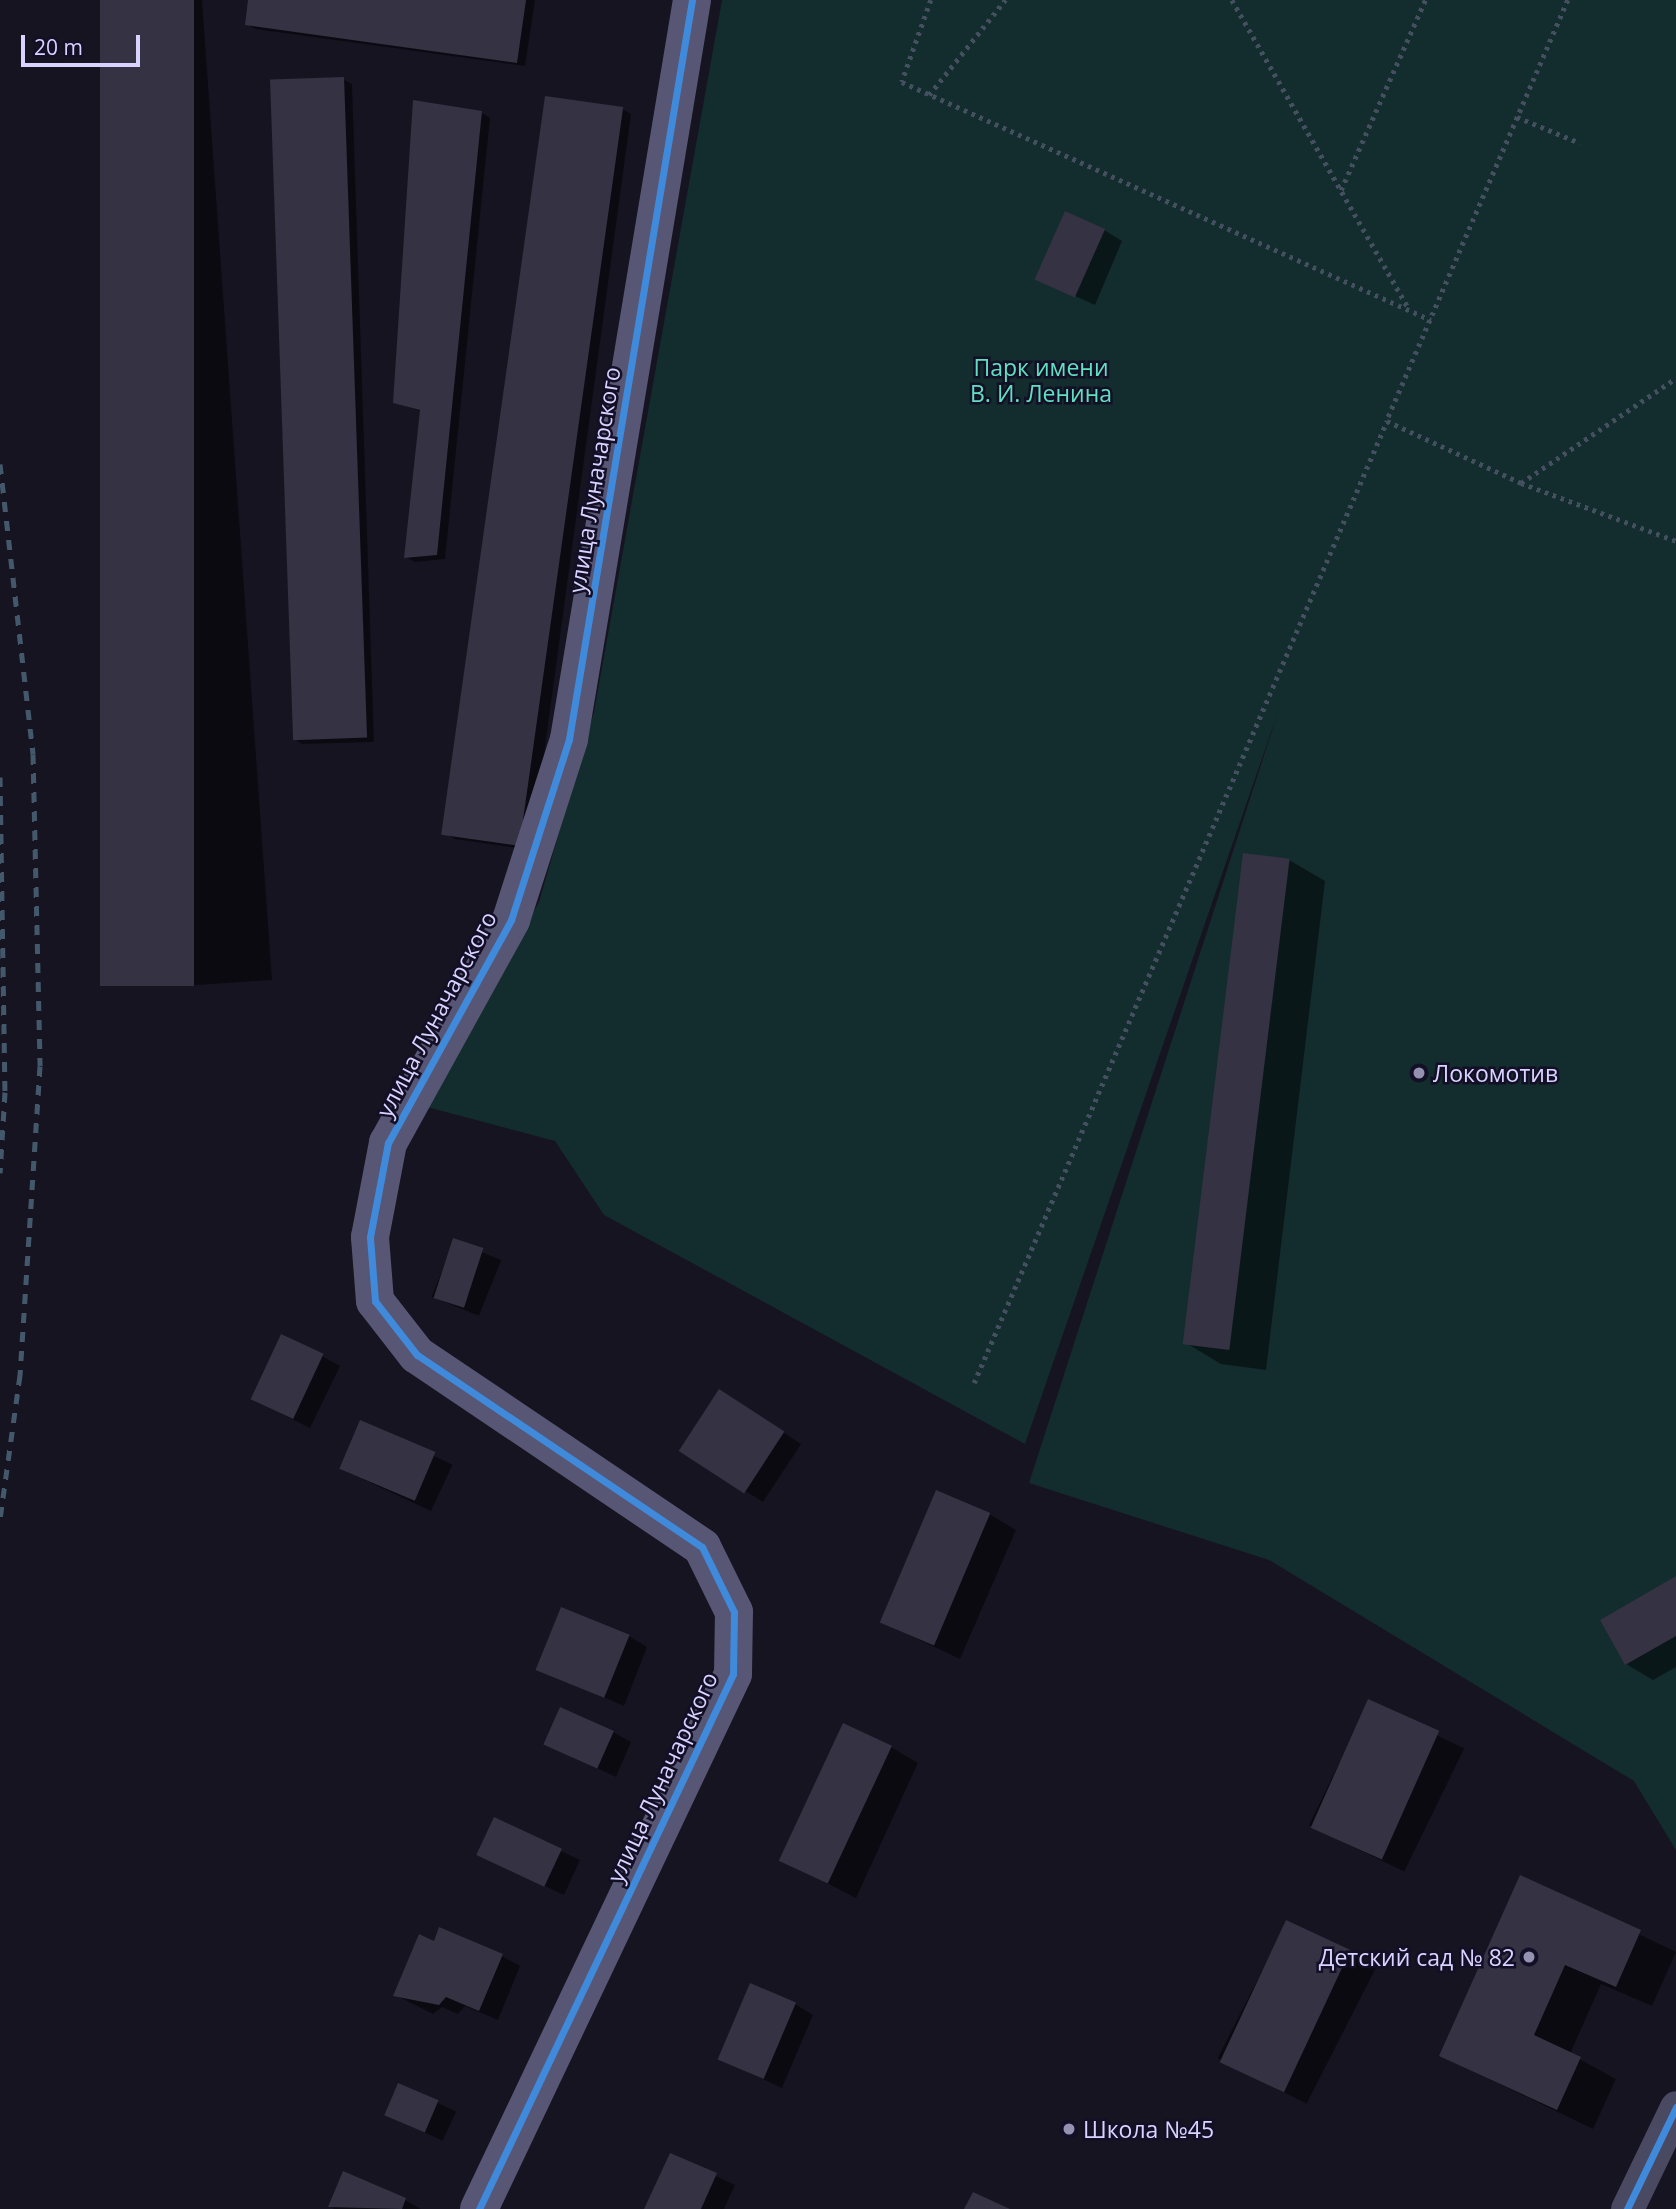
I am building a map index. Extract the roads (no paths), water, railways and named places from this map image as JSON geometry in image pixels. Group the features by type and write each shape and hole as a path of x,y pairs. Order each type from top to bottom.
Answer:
{"street":[{"name":"улица Луначарского","path":"479,2209 733,1674 734,1612 702,1547 417,1355 375,1301 370,1237 388,1143 510,920 569,739 692,0"},
{"path":"1627,2209 1676,2107"}],"railway":[{"path":"0,464 33,754 40,1066 20,1375 0,1520"},
{"path":"0,777 5,1092 0,1173"}],"place":[{"name":"Локомотив","path":"1419,1073"},
{"name":"Детский сад № 82","path":"1529,1957"},
{"name":"Школа №45","path":"1069,2129"}],"park label":[{"name":"Парк имени В. И. Ленина","path":"1041,380"}]}
